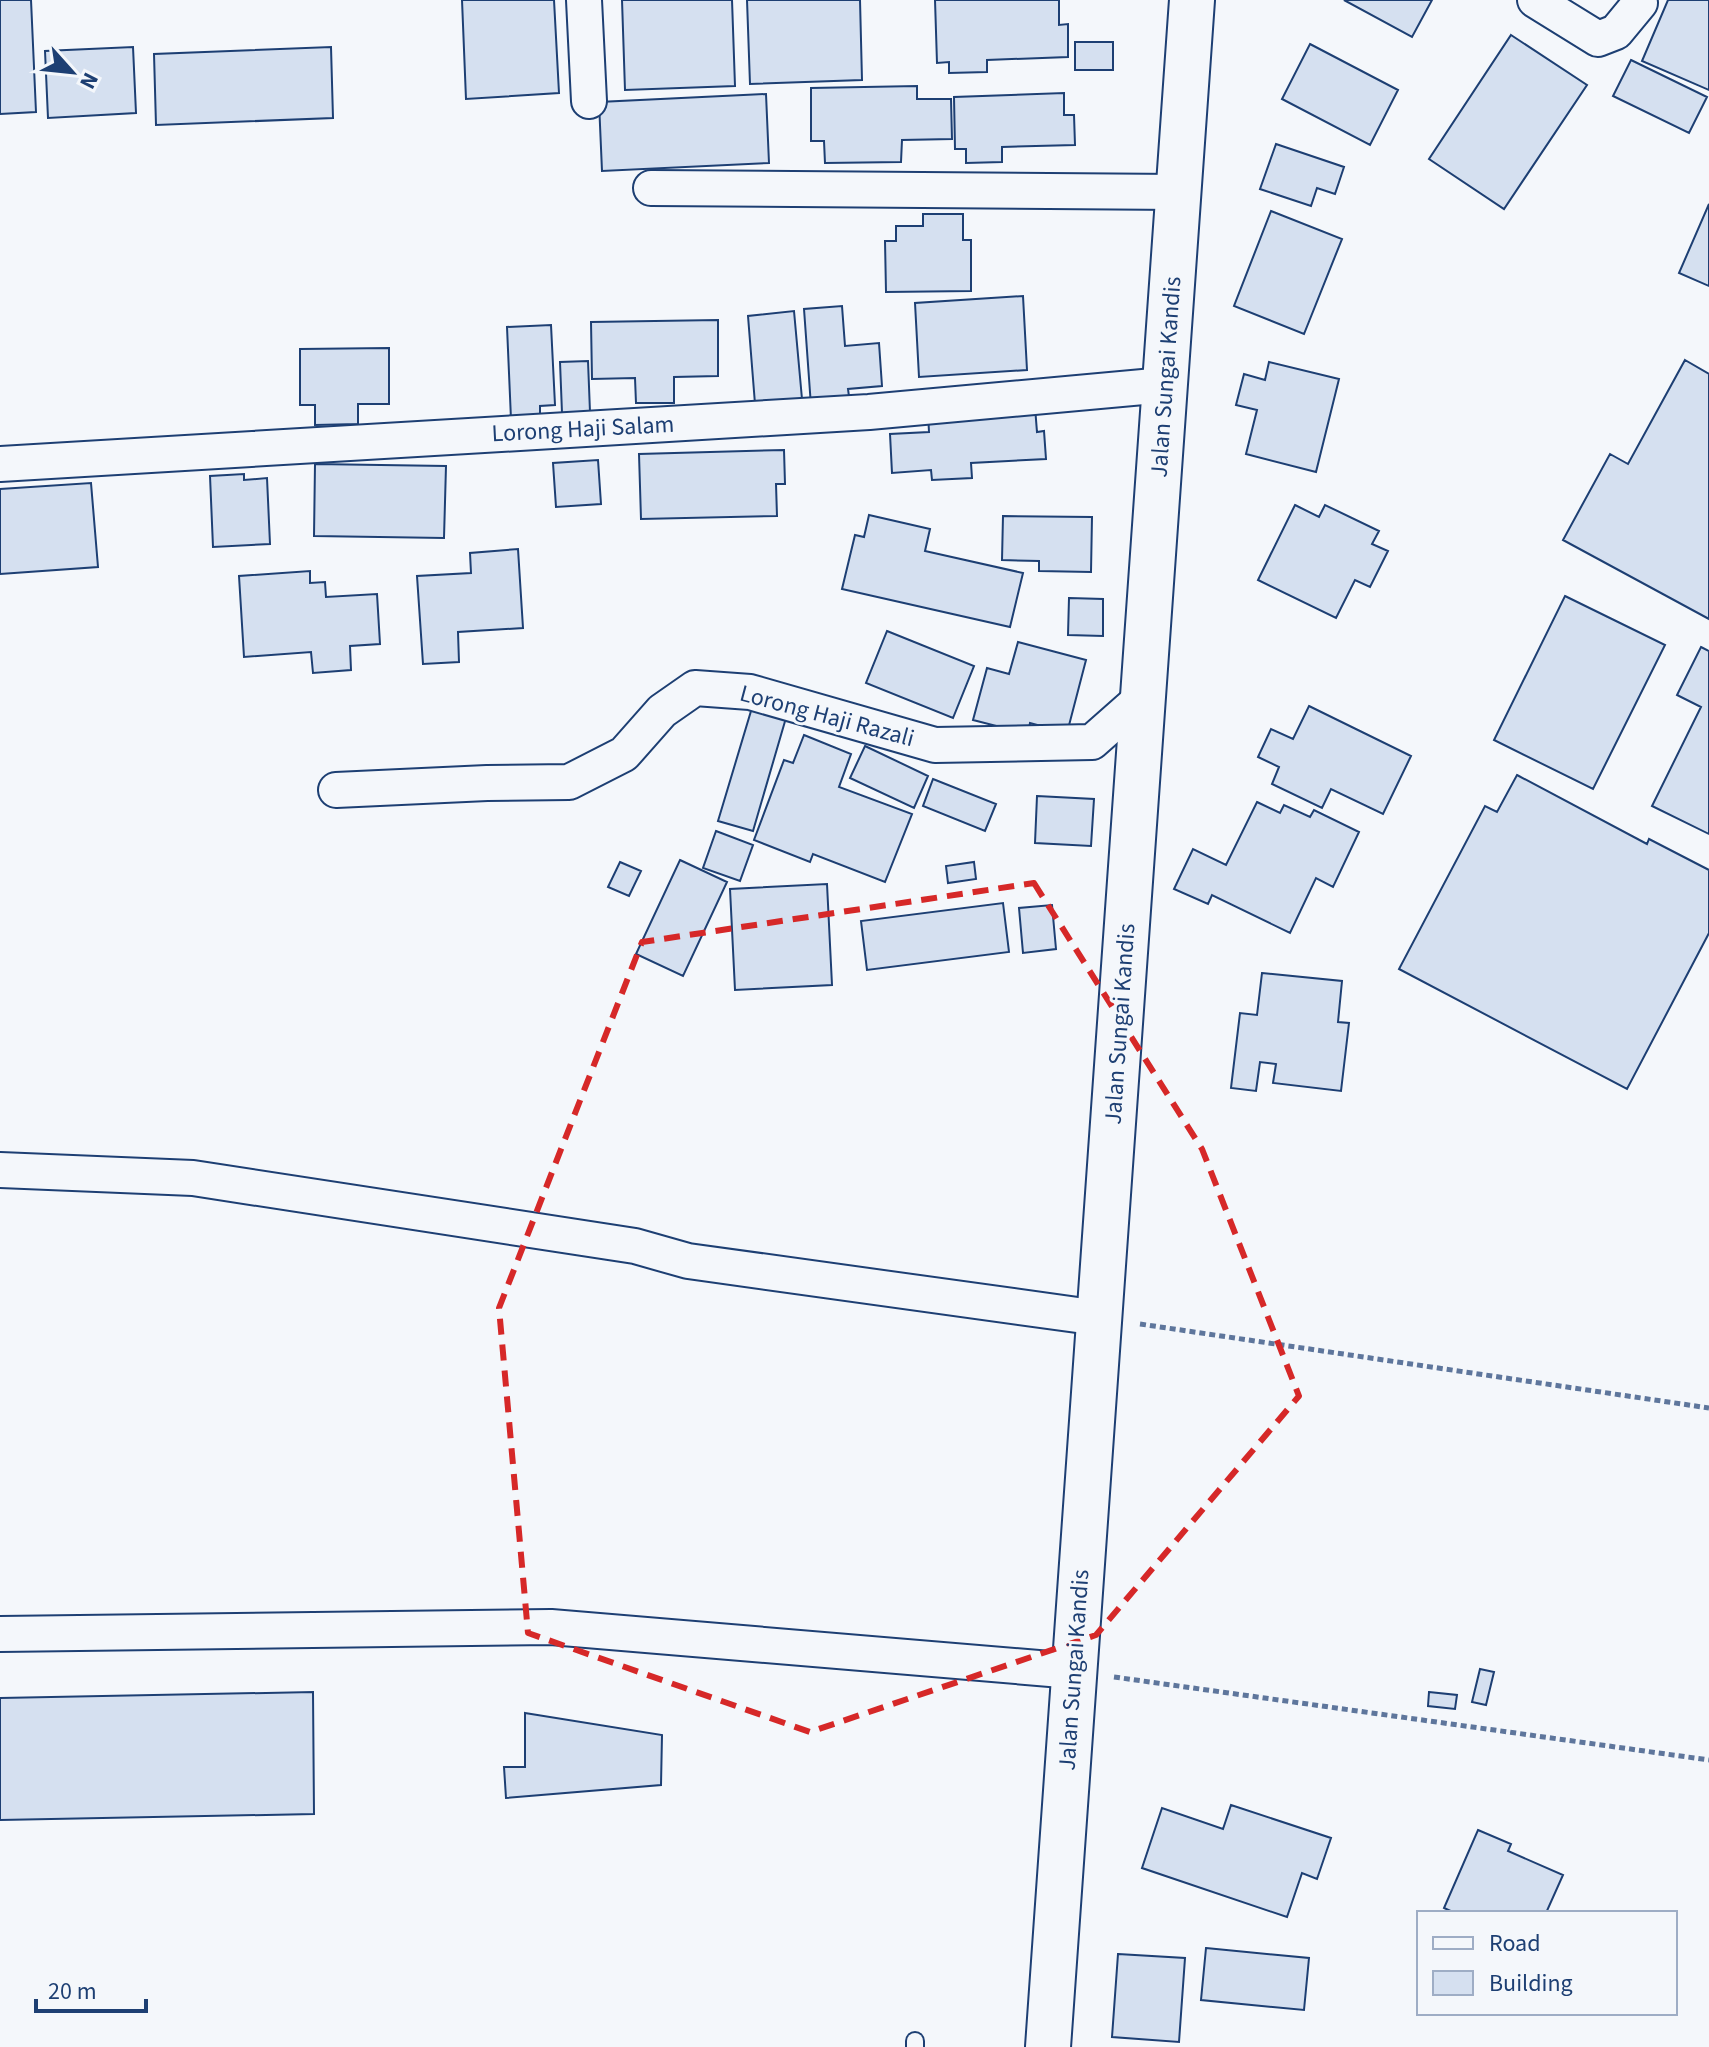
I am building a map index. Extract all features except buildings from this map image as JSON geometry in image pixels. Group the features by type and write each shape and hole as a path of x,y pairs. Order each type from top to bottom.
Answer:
{"street":[{"path":"584,0 589,101"},
{"name":"Jalan Sungai Kandis","path":"1048,2047 1192,0"},
{"path":"1535,0 1598,39 1616,32 1640,3"},
{"path":"651,188 1179,192"},
{"name":"Lorong Haji Salam","path":"0,464 869,412 1165,385"},
{"name":"Lorong Haji Razali","path":"336,790 569,782 624,754 662,711 695,688 750,692 935,745 1092,742 1143,697"},
{"path":"0,1170 193,1178 606,1241 688,1261 1099,1318"},
{"path":"0,1634 551,1627 1074,1671"}],"path":[{"path":"1099,1318 1709,1408"},
{"path":"1074,1671 1709,1760"}],"highlighted area":[{"path":"1034,883 1202,1149 1299,1396 1096,1635 810,1732 528,1633 499,1308 642,942"}]}
